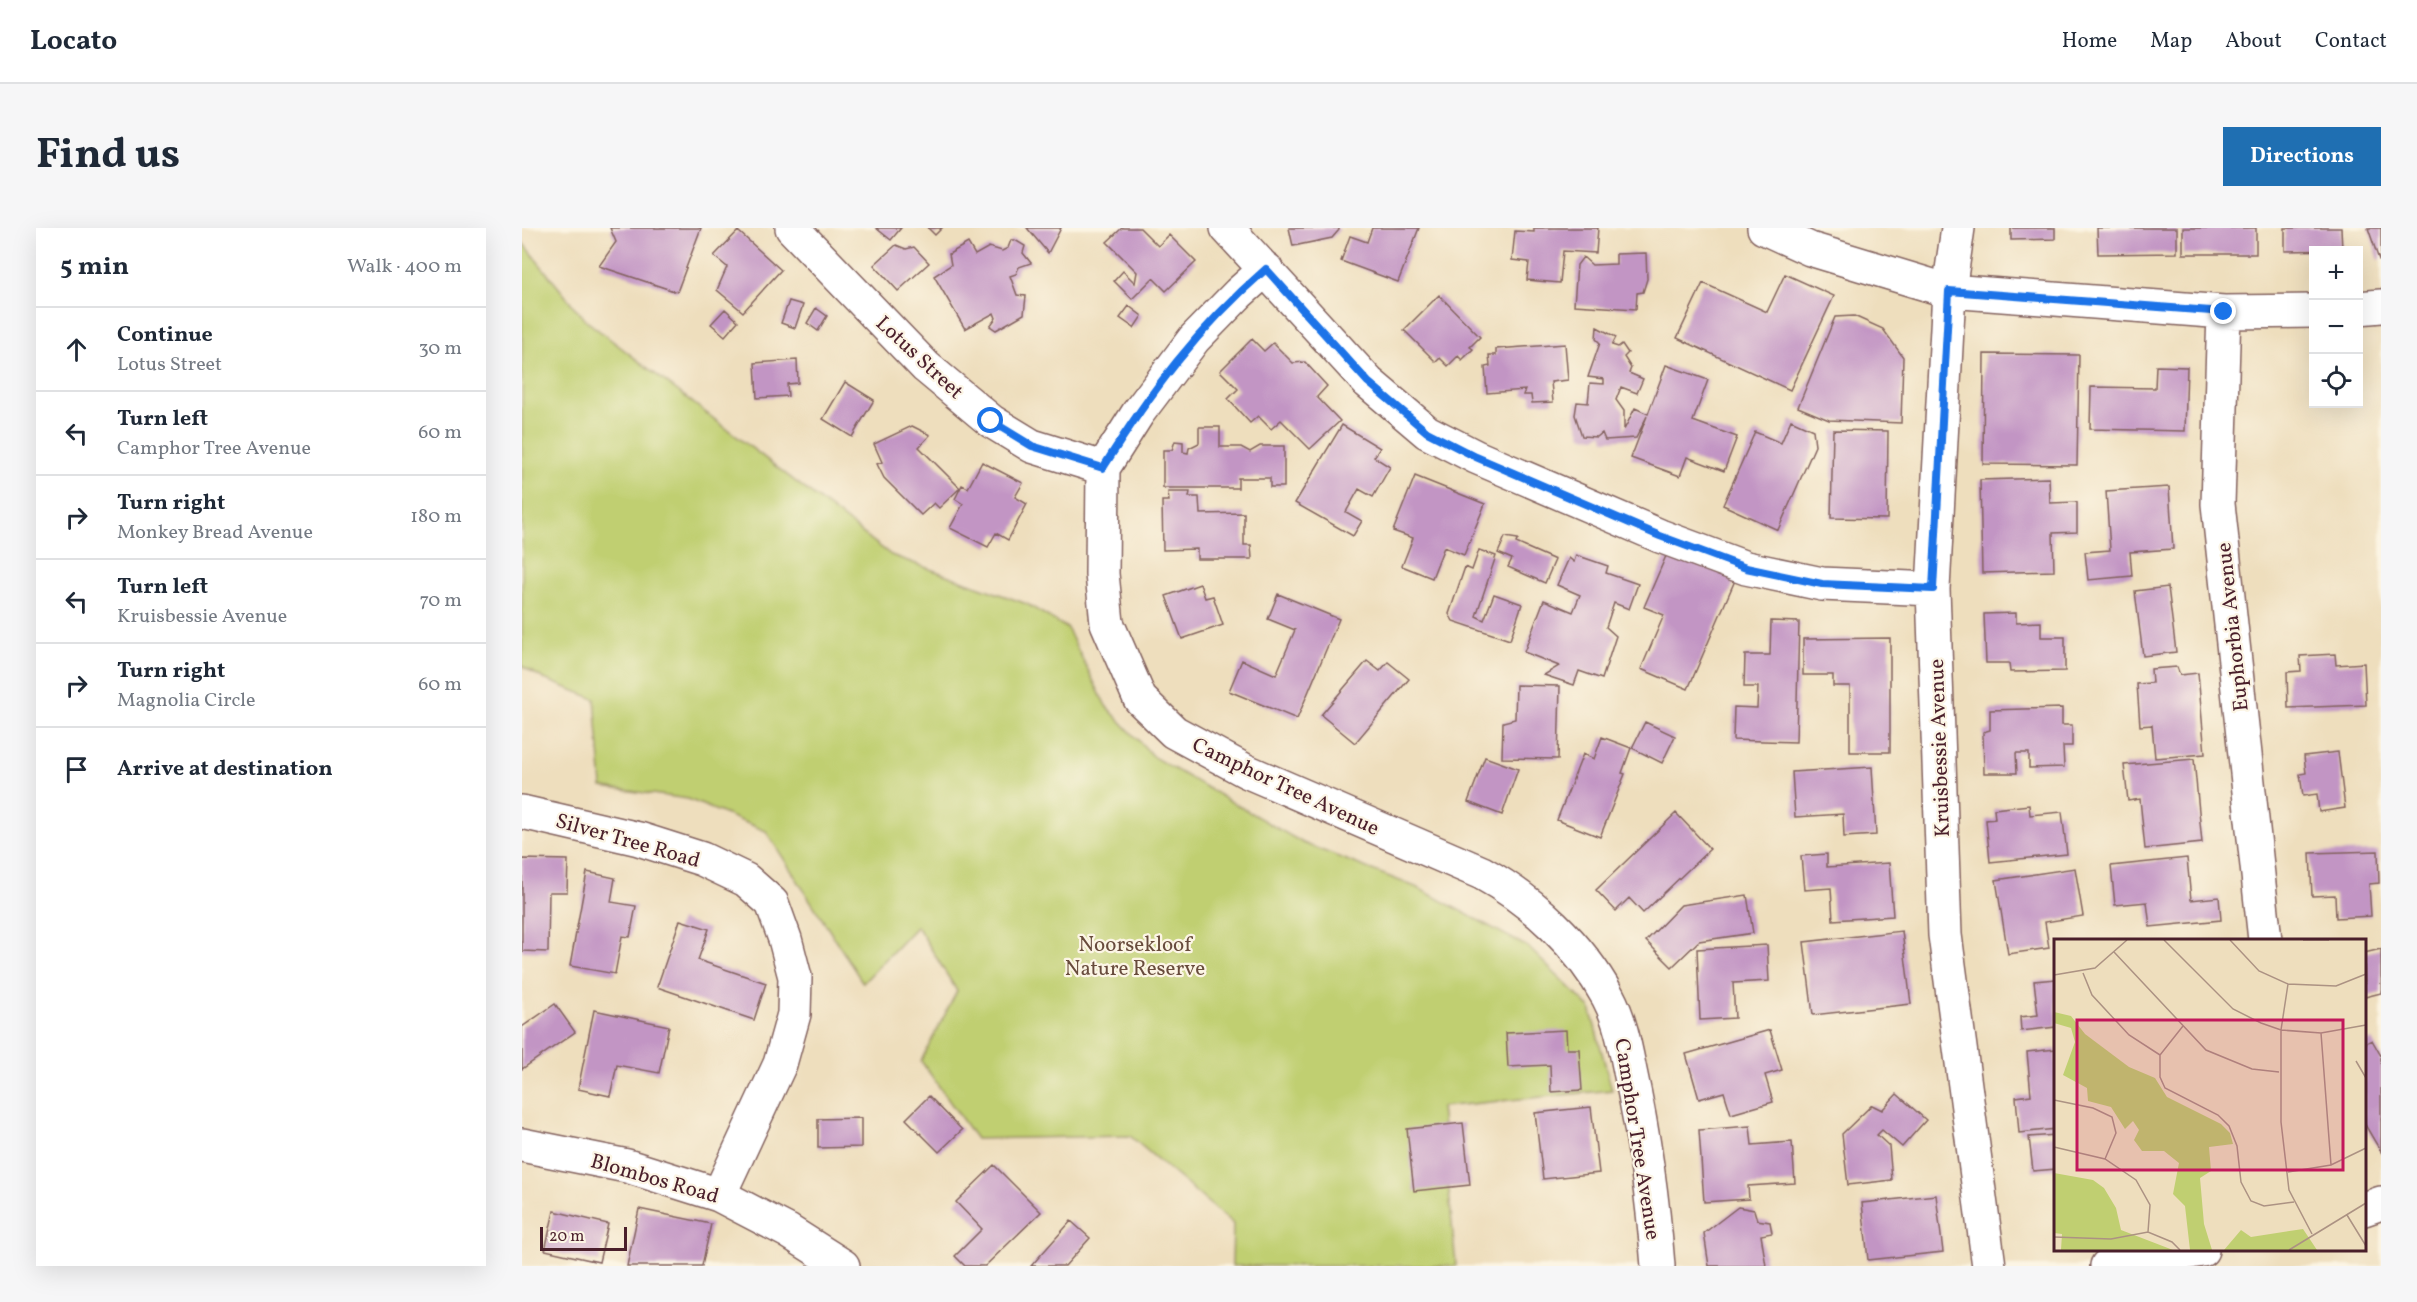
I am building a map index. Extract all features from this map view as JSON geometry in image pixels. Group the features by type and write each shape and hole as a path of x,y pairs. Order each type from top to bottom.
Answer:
{"street":[{"name":"Lotus Street","path":"792,228 926,367 991,421 1032,446 1103,468"},
{"path":"1227,228 1368,382 1427,432 1476,457 1660,536 1746,568 1822,584 1933,589"},
{"path":"1764,228 1810,249 1949,291 2224,312 2309,310"},
{"name":"Kruisbessie Avenue","path":"1958,228 1949,291 1933,589 1945,935 1989,1266"},
{"path":"1103,468 1138,413 1194,339 1266,269"},
{"path":"2363,308 2381,306"},
{"name":"Euphorbia Avenue","path":"2224,312 2218,504 2265,939"},
{"name":"Camphor Tree Avenue","path":"1103,468 1102,574 1107,623 1140,699 1174,732 1246,771 1482,873 1510,889 1537,910 1586,960 1609,998 1622,1034 1636,1099 1658,1266"},
{"name":"Silver Tree Road","path":"522,812 639,840 702,859 746,880 772,903 795,977 794,1014 780,1064 719,1195"},
{"name":"Blombos Road","path":"522,1145 627,1166 719,1195 788,1231 843,1266"},
{"path":"2366,1208 2381,1203"},
{"path":"2107,1266 2196,1251"}],"green space":[{"name":"Noorsekloof Nature Reserve","path":"522,242 584,319 891,555 1027,604 1067,628 1106,706 1155,758 1303,843 1418,888 1528,947 1590,1008 1612,1090 1441,1107 1456,1266 1232,1266 1233,1224 1130,1136 976,1139 921,1061 957,991 917,926 863,983 766,831 688,799 602,787 595,699 544,679 522,666"}],"building":[{"path":"610,228 701,228 677,292 599,266 616,242"},
{"path":"876,228 901,228 891,240"},
{"path":"928,228 942,228 935,235"},
{"path":"1027,228 1061,228 1048,253"},
{"path":"1122,228 1140,228 1158,246 1169,235 1196,262 1166,291 1153,278 1132,299 1114,281 1123,271 1135,283 1137,272 1107,242"},
{"path":"1289,228 1339,228 1339,230 1332,238 1293,246"},
{"path":"1372,228 1419,228 1398,282 1341,261 1350,236 1367,242"},
{"path":"1534,228 1598,228 1596,253 1563,251 1560,283 1527,280 1529,262 1512,260 1515,231 1534,232"},
{"path":"2011,228 2055,228 2055,239 2011,240"},
{"path":"2097,228 2177,228 2177,253 2098,254"},
{"path":"2183,228 2256,228 2256,254 2183,254"},
{"path":"2285,228 2341,228 2342,246 2309,246 2309,251 2285,251"},
{"path":"2368,228 2381,228 2381,259 2379,260"},
{"path":"738,231 781,270 743,312 717,290 727,267 714,256"},
{"path":"1011,240 1025,246 1023,253 1031,263 1019,267 1016,274 1010,276 1017,295 1026,296 1024,314 996,330 990,326 996,318 994,313 965,329 934,276 951,265 949,254 968,243 975,255 989,247 1002,251 1008,248"},
{"path":"896,245 906,249 914,247 929,263 898,291 874,265"},
{"path":"1646,253 1647,279 1643,292 1637,293 1636,309 1574,305 1577,265 1583,257 1592,265 1616,264 1616,254"},
{"path":"1785,274 1834,296 1790,390 1677,338 1703,283 1767,312"},
{"path":"1439,295 1480,337 1470,347 1473,349 1462,360 1458,356 1448,366 1440,358 1436,362 1404,330"},
{"path":"789,301 803,305 795,328 781,323"},
{"path":"1129,306 1142,316 1134,328 1120,318"},
{"path":"816,308 827,316 818,331 807,323"},
{"path":"725,309 738,321 725,336 711,324"},
{"path":"1854,316 1883,329 1903,357 1901,423 1829,420 1798,407 1835,317"},
{"path":"1597,327 1616,337 1612,345 1618,347 1622,344 1628,353 1624,357 1631,368 1629,373 1643,379 1637,393 1621,387 1616,400 1624,411 1624,430 1635,408 1648,414 1666,365 1708,380 1693,421 1737,437 1724,471 1687,457 1680,476 1631,458 1647,416 1636,438 1605,440 1602,433 1597,437 1582,436 1575,415 1577,402 1588,403 1590,383 1604,384 1604,379 1588,377 1600,343 1596,339"},
{"path":"1252,339 1264,351 1273,343 1293,363 1305,362 1327,386 1317,397 1340,421 1310,449 1281,420 1271,429 1258,416 1250,423 1228,399 1238,389 1220,371"},
{"path":"1565,344 1568,380 1551,382 1553,402 1532,403 1531,395 1523,395 1525,390 1487,393 1485,367 1490,366 1489,355 1496,355 1496,349"},
{"path":"1984,354 2079,355 2077,465 1983,464"},
{"path":"797,360 798,383 787,384 788,396 757,398 755,363"},
{"path":"2156,366 2187,367 2185,431 2090,429 2091,387 2155,388"},
{"path":"845,382 874,400 852,437 823,419"},
{"path":"1791,420 1813,430 1815,446 1778,530 1723,505 1755,432 1781,443"},
{"path":"1342,425 1380,448 1374,457 1390,467 1373,497 1359,489 1346,512 1362,521 1353,536 1295,503"},
{"path":"912,426 930,435 919,447 960,488 939,508 934,503 921,515 884,478 877,464 882,462 874,444"},
{"path":"1199,427 1220,427 1220,447 1241,447 1250,452 1260,446 1284,446 1284,487 1270,487 1270,478 1238,478 1238,488 1163,488 1163,450 1172,450 1175,441 1183,442 1183,452 1188,453 1189,448 1199,443"},
{"path":"1833,430 1888,431 1887,519 1831,518"},
{"path":"982,462 1023,483 1015,497 1027,504 1008,540 996,533 988,547 950,528 963,504 955,499 962,485 968,488"},
{"path":"1415,476 1485,504 1464,555 1444,547 1432,578 1402,566 1413,538 1393,531"},
{"path":"2049,478 2050,503 2077,502 2077,532 2053,533 2054,571 1982,573 1980,480"},
{"path":"2169,487 2173,549 2130,552 2132,576 2088,580 2085,552 2110,550 2106,491"},
{"path":"1168,492 1190,492 1189,497 1199,497 1200,514 1244,513 1244,545 1251,545 1252,559 1197,559 1197,549 1163,550 1162,501 1169,501"},
{"path":"1505,537 1518,539 1516,543 1555,560 1545,583 1508,567 1512,559 1498,553"},
{"path":"1669,549 1736,578 1688,689 1641,669 1664,615 1644,607"},
{"path":"1479,550 1496,556 1476,616 1484,620 1494,594 1522,604 1510,640 1453,621 1449,614 1465,567 1472,570"},
{"path":"1576,555 1608,566 1606,573 1638,584 1629,609 1614,603 1606,627 1616,636 1602,679 1579,671 1574,685 1544,675 1559,666 1524,652 1544,600 1573,612 1580,595 1557,585 1569,558 1574,562"},
{"path":"1200,584 1205,598 1213,596 1223,625 1182,639 1166,596"},
{"path":"2168,587 2176,652 2143,656 2135,591"},
{"path":"1278,594 1339,619 1297,719 1229,691 1242,660 1276,675 1295,630 1268,619"},
{"path":"2016,613 2016,623 2041,622 2041,637 2065,637 2065,671 2010,672 2009,663 1986,663 1984,614"},
{"path":"1771,621 1799,622 1796,742 1733,740 1734,707 1757,708 1758,687 1744,687 1745,655 1770,655"},
{"path":"1890,638 1890,752 1850,752 1850,686 1833,686 1833,675 1803,675 1803,639"},
{"path":"2335,654 2336,665 2364,663 2366,705 2288,708 2287,672 2301,671 2300,656"},
{"path":"1367,661 1380,671 1388,662 1409,679 1355,743 1321,715"},
{"path":"2177,667 2180,675 2198,673 2205,754 2155,758 2152,725 2140,726 2137,684 2152,683 2151,669"},
{"path":"1516,685 1560,686 1558,759 1502,758 1503,722 1515,719"},
{"path":"2062,708 2062,725 2072,725 2072,746 2063,746 2064,767 2029,768 2029,753 2016,753 2017,773 1984,773 1983,732 1990,730 1990,710"},
{"path":"1645,722 1675,736 1662,763 1632,748"},
{"path":"1602,737 1631,748 1622,773 1625,774 1600,837 1557,820 1583,754 1594,759"},
{"path":"2338,752 2345,808 2319,812 2317,794 2303,796 2300,774 2306,773 2304,756"},
{"path":"1485,757 1518,769 1502,815 1468,802"},
{"path":"2194,759 2202,843 2145,849 2140,799 2128,801 2124,765"},
{"path":"1872,767 1876,835 1844,837 1843,814 1795,817 1792,772"},
{"path":"2029,805 2030,815 2062,812 2067,854 1990,862 1986,820 1995,819 1994,809"},
{"path":"1676,813 1710,849 1643,913 1629,898 1616,911 1596,890"},
{"path":"2378,851 2379,883 2369,884 2371,916 2336,918 2335,895 2312,896 2310,853"},
{"path":"1827,854 1827,867 1889,863 1893,916 1833,920 1831,888 1804,890 1801,856"},
{"path":"2187,858 2191,900 2219,897 2221,920 2150,927 2147,902 2115,905 2111,866"},
{"path":"522,859 568,860 567,892 549,892 548,952 522,951"},
{"path":"2075,868 2083,916 2045,922 2049,948 2008,954 1996,880"},
{"path":"587,872 615,878 611,902 636,906 630,937 622,936 615,974 570,966"},
{"path":"1747,895 1753,933 1699,941 1672,967 1646,941 1681,905"},
{"path":"680,920 709,929 698,960 766,983 754,1020 657,987"},
{"path":"1902,931 1911,1004 1813,1015 1804,942"},
{"path":"1767,945 1769,981 1733,983 1735,1018 1700,1020 1697,949"},
{"path":"2381,949 2381,993 2366,997 2366,953"},
{"path":"2054,979 2054,1027 2021,1031 2020,1017 2038,1015 2034,981"},
{"path":"555,1004 575,1032 522,1069 522,1027"},
{"path":"594,1010 669,1026 659,1073 617,1065 610,1096 578,1089"},
{"path":"1566,1030 1567,1049 1579,1049 1582,1090 1551,1092 1550,1065 1508,1067 1506,1033"},
{"path":"1770,1030 1782,1070 1765,1075 1773,1102 1731,1114 1724,1092 1699,1099 1686,1054"},
{"path":"2372,1040 2381,1056 2381,1152 2366,1126 2366,1043"},
{"path":"2054,1049 2054,1129 2019,1133 2016,1097 2031,1095 2027,1052"},
{"path":"1897,1094 1926,1120 1902,1147 1882,1130 1877,1135 1889,1146 1892,1180 1848,1185 1842,1134 1872,1105 1882,1110"},
{"path":"929,1096 962,1130 939,1152 906,1119"},
{"path":"1591,1107 1599,1173 1543,1179 1535,1113"},
{"path":"861,1118 861,1147 818,1148 818,1119"},
{"path":"1463,1123 1470,1185 1414,1191 1407,1129"},
{"path":"1750,1126 1752,1145 1792,1142 1795,1183 1748,1186 1749,1199 1704,1202 1699,1130"},
{"path":"2054,1135 2054,1169 2033,1171 2029,1137"},
{"path":"994,1165 1041,1212 985,1266 965,1266 955,1256 982,1229 956,1202"},
{"path":"1936,1195 1943,1252 1868,1260 1862,1203"},
{"path":"1738,1207 1754,1210 1757,1220 1770,1222 1772,1233 1761,1235 1766,1266 1709,1266 1704,1233"},
{"path":"639,1209 711,1224 702,1266 627,1266"},
{"path":"554,1211 608,1224 599,1262 545,1250"},
{"path":"1071,1221 1090,1238 1065,1266 1031,1266"}],"route":[{"path":"991,421 1032,446 1103,468 1138,413 1194,339 1266,269 1368,382 1427,432 1476,457 1660,536 1746,568 1822,584 1933,589 1949,291 2224,312"}]}
